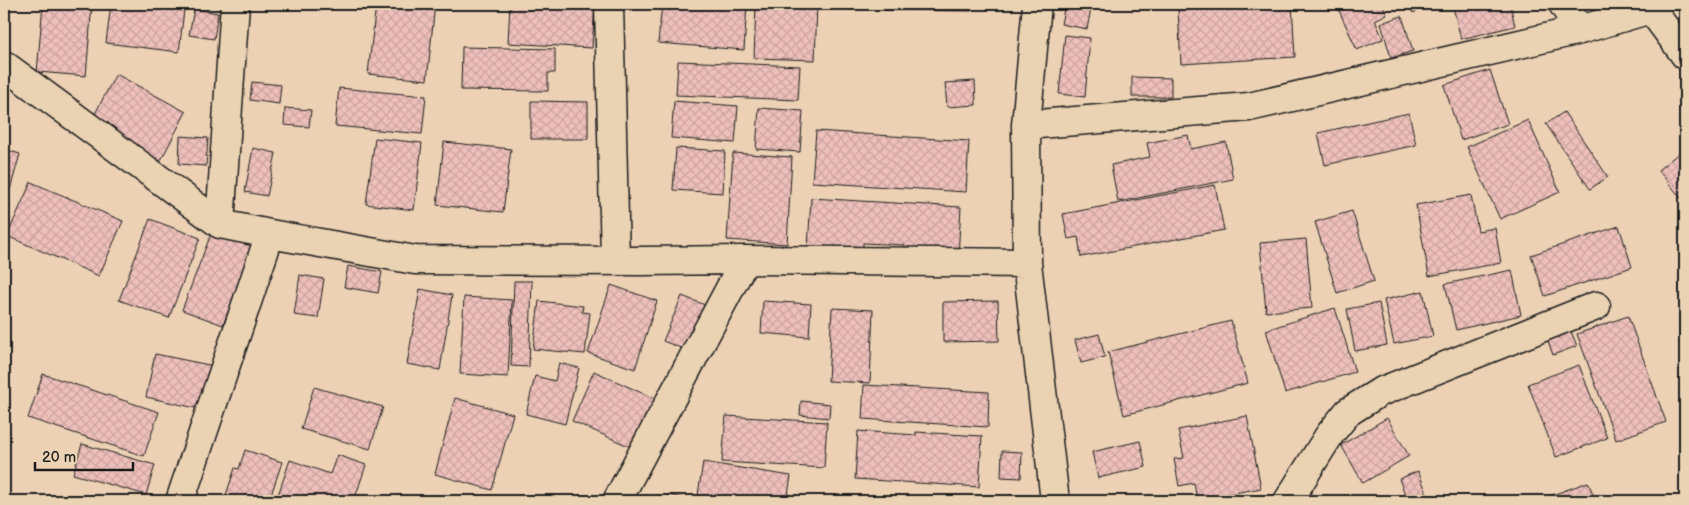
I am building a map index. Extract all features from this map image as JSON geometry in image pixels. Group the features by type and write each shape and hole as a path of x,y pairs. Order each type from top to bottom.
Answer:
{"street":[{"path":"220,224 235,4"},
{"path":"609,4 615,261"},
{"path":"1037,4 1026,126 1027,263 1055,501"},
{"path":"1563,4 1580,30"},
{"path":"1026,126 1250,107 1580,30 1655,6 1685,55"},
{"path":"4,65 220,224 270,234 415,260 745,260 1027,263"},
{"path":"180,501 270,234"},
{"path":"617,501 745,260"},
{"path":"1288,501 1330,434 1348,412 1380,392 1596,306"}],"building":[{"path":"43,4 92,4 86,76 37,72"},
{"path":"111,4 136,4 184,10 179,52 106,43"},
{"path":"376,4 435,4 427,80 368,74"},
{"path":"510,4 595,4 592,48 508,43"},
{"path":"662,4 747,4 744,50 658,43"},
{"path":"756,4 817,4 815,60 754,58"},
{"path":"885,4 971,4 971,11 885,10"},
{"path":"1065,4 1092,4 1087,29 1061,24"},
{"path":"1292,4 1295,57 1181,64 1178,10"},
{"path":"1336,4 1382,4 1387,14 1375,20 1383,39 1357,50"},
{"path":"1408,4 1430,4 1413,13"},
{"path":"1465,4 1510,4 1515,26 1461,39 1453,7"},
{"path":"194,9 218,13 214,39 189,35"},
{"path":"1402,16 1413,51 1391,58 1381,23"},
{"path":"1065,35 1090,38 1085,97 1059,94"},
{"path":"462,47 555,49 555,73 548,73 548,91 461,90"},
{"path":"678,61 800,66 798,100 676,95"},
{"path":"1490,70 1508,124 1461,140 1444,85"},
{"path":"116,74 186,112 160,162 89,125"},
{"path":"1132,77 1171,78 1171,97 1132,97"},
{"path":"975,81 976,105 947,107 945,83"},
{"path":"252,82 281,85 279,104 250,100"},
{"path":"339,88 426,96 422,134 335,126"},
{"path":"531,101 588,102 588,139 531,139"},
{"path":"674,101 738,106 735,143 671,138"},
{"path":"285,108 311,110 309,127 284,125"},
{"path":"759,108 803,111 800,152 756,149"},
{"path":"1564,112 1608,177 1590,189 1546,124"},
{"path":"1409,113 1416,145 1325,165 1318,133"},
{"path":"1528,120 1560,192 1500,219 1467,147"},
{"path":"816,131 969,141 966,192 812,182"},
{"path":"1188,135 1191,149 1226,142 1233,179 1118,202 1111,165 1150,157 1147,143"},
{"path":"180,136 208,138 206,166 179,164"},
{"path":"375,138 422,143 414,210 366,204"},
{"path":"444,142 511,149 503,212 437,205"},
{"path":"253,148 276,153 267,196 245,192"},
{"path":"676,148 725,151 723,193 673,190"},
{"path":"1685,148 1685,203 1658,170"},
{"path":"4,149 20,154 4,211"},
{"path":"733,153 792,157 787,244 727,240"},
{"path":"31,182 123,221 99,276 7,236"},
{"path":"1215,185 1224,230 1081,257 1078,237 1068,239 1063,214"},
{"path":"1471,195 1478,231 1495,228 1501,263 1429,276 1416,205"},
{"path":"811,198 961,207 958,256 904,253 905,245 863,243 863,250 808,248"},
{"path":"1352,211 1374,281 1337,293 1315,222"},
{"path":"150,219 200,238 169,318 119,300"},
{"path":"1619,226 1632,267 1545,296 1531,255"},
{"path":"212,231 253,245 223,325 182,310"},
{"path":"1306,239 1312,308 1266,312 1260,243"},
{"path":"348,266 382,272 378,293 344,287"},
{"path":"1512,270 1521,315 1456,330 1445,284"},
{"path":"300,275 324,279 318,318 294,315"},
{"path":"514,281 532,281 529,367 511,366"},
{"path":"611,285 657,301 635,369 588,353"},
{"path":"420,289 452,295 440,370 407,364"},
{"path":"1423,291 1433,336 1394,344 1384,300"},
{"path":"682,296 705,305 686,350 663,341"},
{"path":"464,297 512,300 508,377 460,374"},
{"path":"539,301 583,306 582,312 590,313 585,354 533,349"},
{"path":"763,301 811,304 809,337 761,333"},
{"path":"998,301 999,341 943,342 943,302"},
{"path":"1379,303 1387,345 1355,351 1347,309"},
{"path":"832,308 873,310 870,383 828,381"},
{"path":"1335,308 1355,372 1285,393 1266,330"},
{"path":"1628,316 1666,422 1616,440 1577,334"},
{"path":"1231,321 1248,383 1124,415 1108,352"},
{"path":"1570,329 1577,346 1553,355 1547,338"},
{"path":"1099,334 1105,357 1081,363 1075,340"},
{"path":"155,354 214,366 205,410 146,397"},
{"path":"4,357 9,358 4,375"},
{"path":"559,363 579,368 565,424 526,414 535,376 555,381"},
{"path":"1579,365 1607,438 1556,457 1528,384"},
{"path":"594,371 655,399 633,448 572,421"},
{"path":"43,374 159,412 144,456 28,418"},
{"path":"864,385 989,392 988,427 862,419"},
{"path":"314,387 383,407 370,449 301,429"},
{"path":"455,398 513,414 492,490 435,474"},
{"path":"801,401 830,404 829,418 800,415"},
{"path":"726,416 827,422 824,468 722,462"},
{"path":"1247,416 1261,488 1197,500 1194,483 1179,486 1174,459 1184,458 1178,430"},
{"path":"1387,418 1409,456 1363,483 1341,445"},
{"path":"858,431 916,435 916,432 982,436 979,487 855,479"},
{"path":"1140,441 1146,467 1098,478 1092,452"},
{"path":"82,444 155,465 146,495 73,474"},
{"path":"245,450 282,462 269,501 224,501 235,468 239,469"},
{"path":"1002,451 1022,452 1021,478 1001,477"},
{"path":"337,455 366,465 354,501 286,501 277,498 290,460 330,474"},
{"path":"703,462 791,476 787,501 736,501 698,495"},
{"path":"1418,471 1430,501 1408,501 1399,479"},
{"path":"1588,482 1596,501 1545,501 1544,498"},
{"path":"668,495 697,501 667,501"}]}
